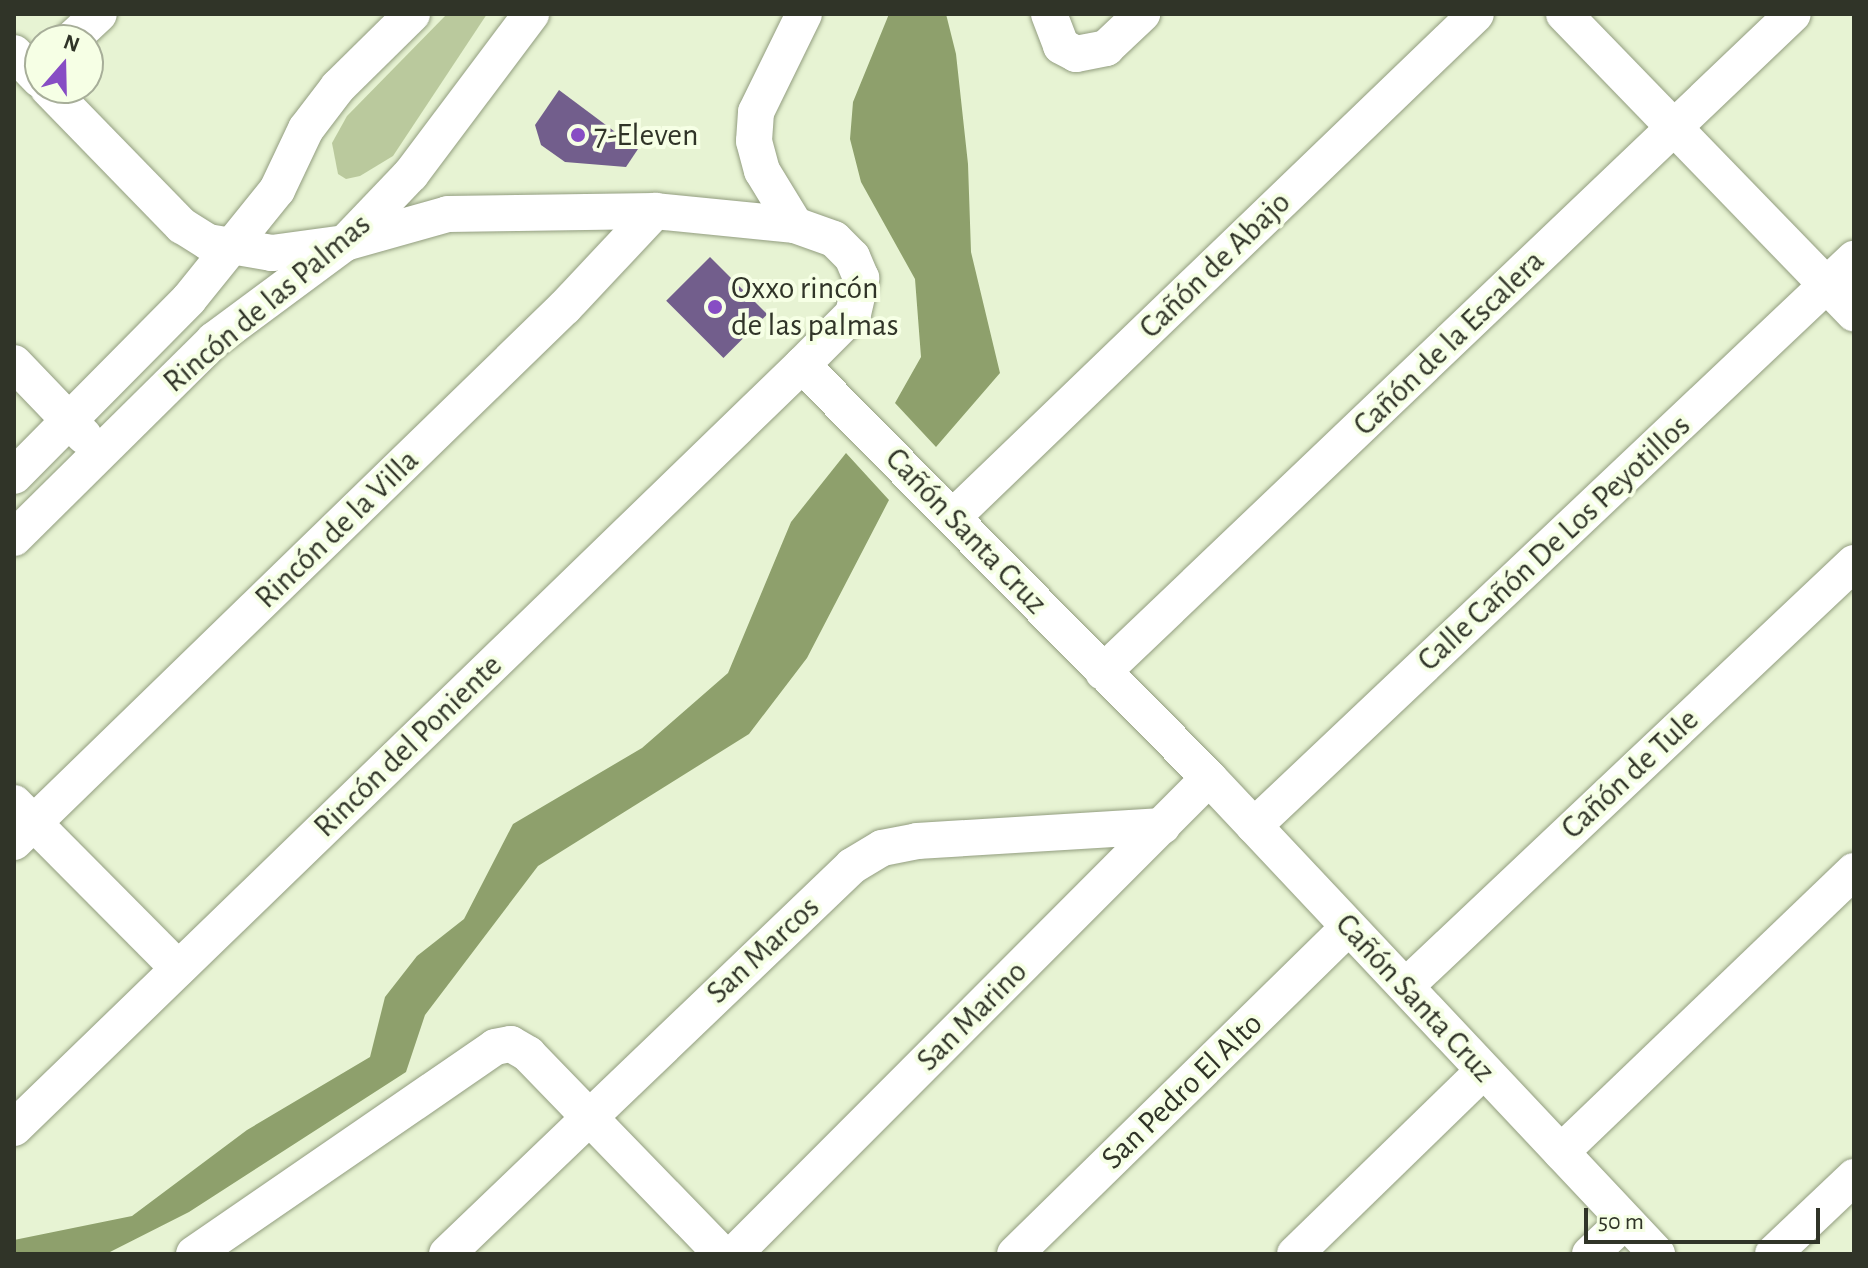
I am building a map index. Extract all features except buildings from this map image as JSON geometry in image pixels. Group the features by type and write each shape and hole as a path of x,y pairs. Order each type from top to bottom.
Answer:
{"street":[{"name":"Rincón de las Palmas","path":"14,476 234,247 277,190 306,129 338,87 412,14"},
{"name":"Rincón de las Palmas","path":"14,538 214,340 345,243 411,174 531,14"},
{"path":"795,225 762,171 754,141 756,112 804,14"},
{"path":"1049,14 1061,46 1076,54 1106,48 1142,14"},
{"name":"Cañón de Abajo","path":"954,516 1476,14"},
{"path":"1564,14 1854,313"},
{"name":"Cañón de la Escalera","path":"1103,672 1793,14"},
{"path":"65,104 182,226 208,242 234,247 272,253 345,243 448,214 655,211 795,225 834,239 852,257 861,278 853,314 802,365"},
{"name":"Rincón de la Villa","path":"20,823 565,307 655,211"},
{"name":"Calle Cañón De Los Peyotillos","path":"1254,826 1854,259"},
{"path":"14,363 100,451"},
{"name":"Cañón Santa Cruz","path":"802,365 1209,778 1657,1254"},
{"name":"Rincón del Poniente","path":"14,1128 802,365"},
{"name":"Cañón de Tule","path":"1406,986 1854,563"},
{"name":"San Marino","path":"734,1254 1209,778"},
{"path":"20,823 178,968"},
{"name":"San Marcos","path":"447,1254 852,866 882,848 917,841 1163,826"},
{"path":"1561,1152 1854,871"},
{"name":"San Pedro El Alto","path":"1015,1254 1348,928"},
{"path":"194,1254 495,1047 511,1044 528,1054 722,1254"},
{"path":"1295,1254 1483,1071"},
{"path":"1773,1254 1854,1177"},
{"path":"1590,1254 1625,1221"}],"shaded area":[{"path":"447,14 487,14 393,156 360,176 346,179 338,174 332,143 347,116"},
{"path":"889,14 946,14 956,54 968,164 971,252 1000,373 936,447 895,403 921,357 915,279 861,182 850,139 853,102"},
{"path":"846,453 889,500 807,658 749,734 538,866 425,1015 406,1072 189,1212 106,1254 14,1254 14,1240 132,1216 247,1130 370,1057 385,997 417,956 464,919 513,824 642,748 728,673 791,522"}],"place":[{"name":"7-Eleven","path":"578,135"},
{"name":"Oxxo rincón de las palmas","path":"715,307"}]}
